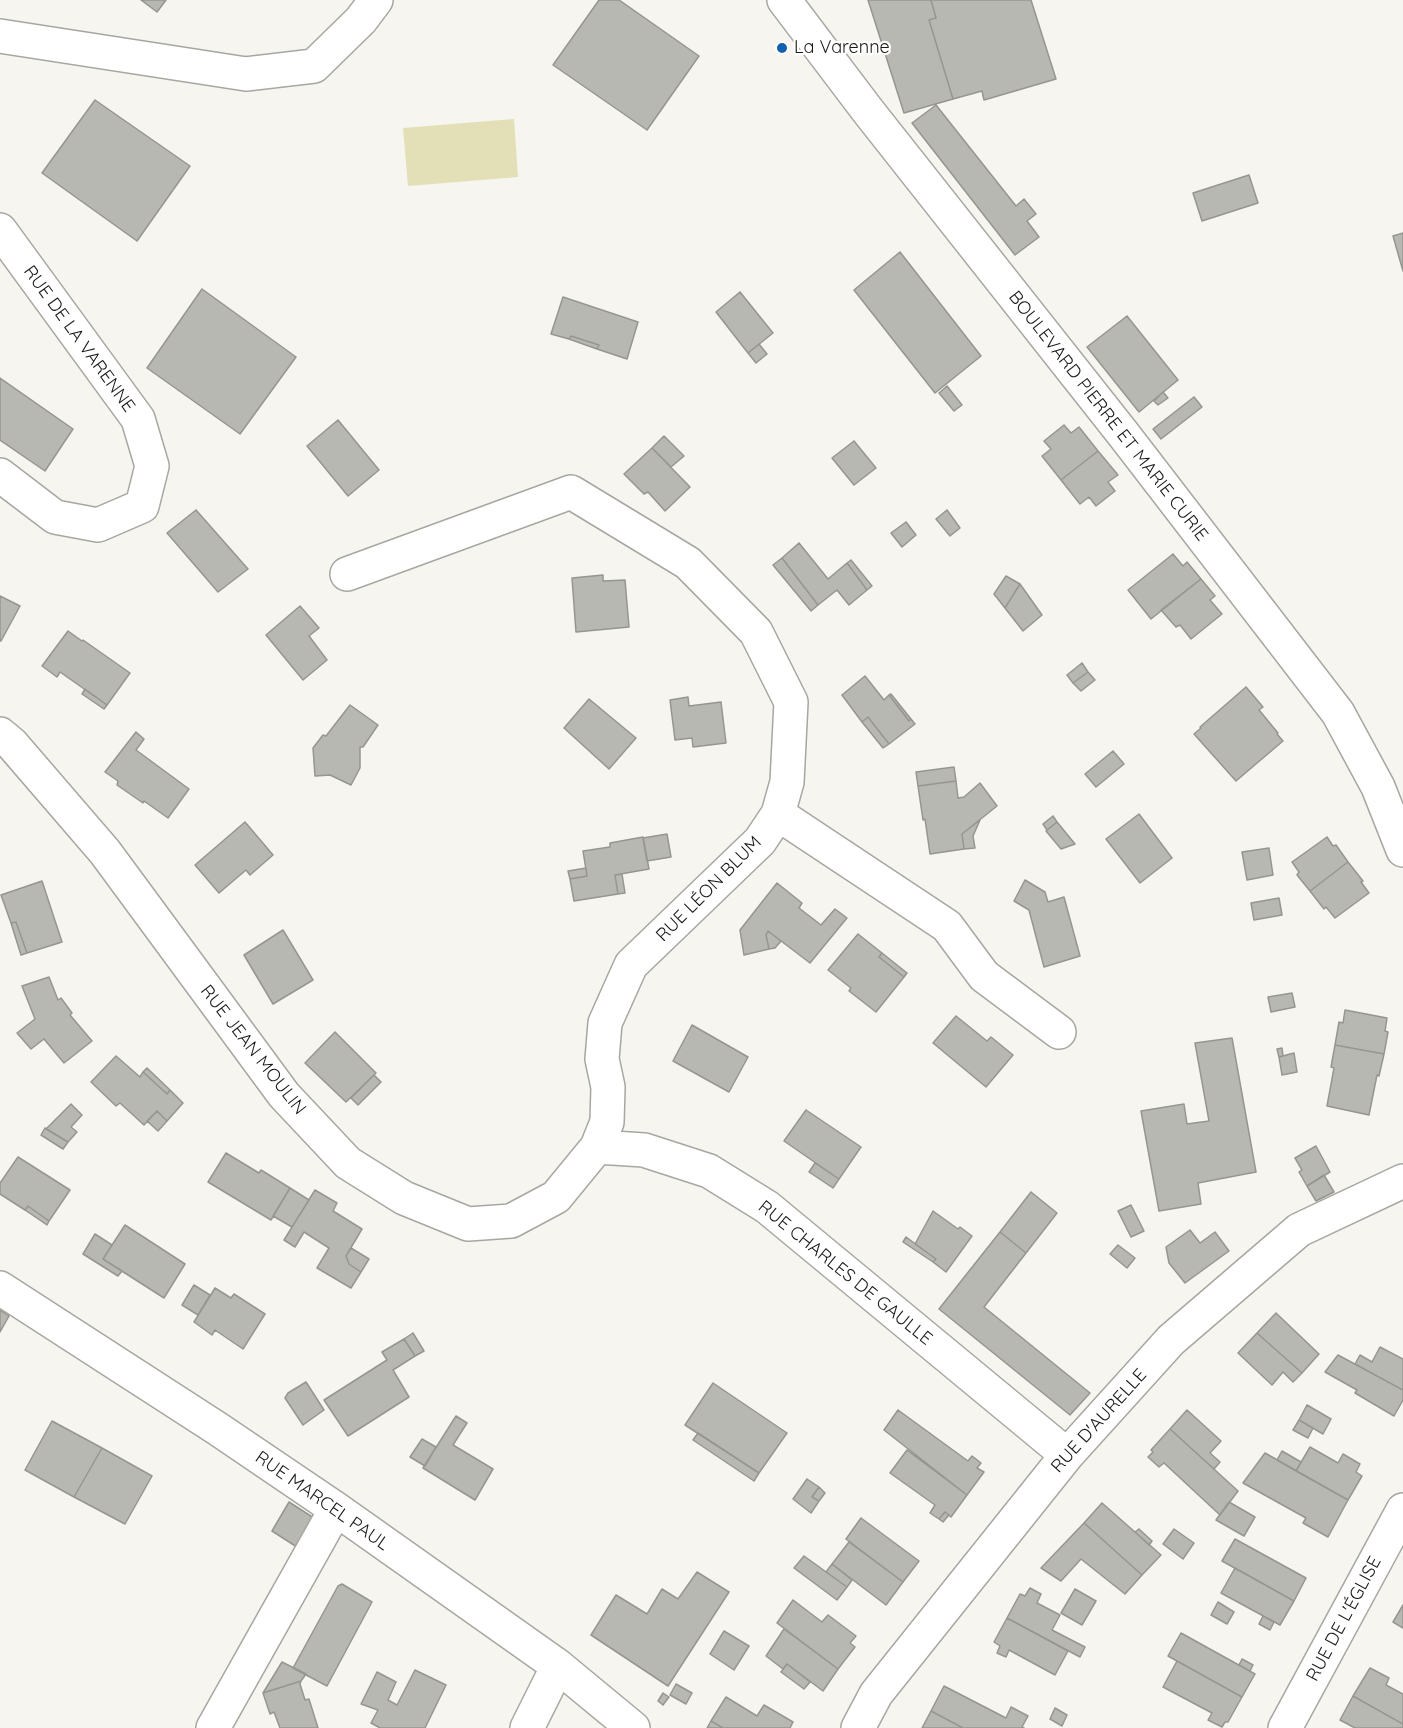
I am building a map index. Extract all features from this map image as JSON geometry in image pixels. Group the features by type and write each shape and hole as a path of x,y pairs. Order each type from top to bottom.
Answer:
{"street":[{"path":"0,36 246,75 314,66 361,20 376,0"},
{"name":"BOULEVARD PIERRE ET MARIE CURIE","path":"784,0 1338,713 1378,787 1403,850"},
{"name":"RUE DE LA VARENNE","path":"0,230 138,419 152,466 142,506 98,525 55,517 0,475"},
{"name":"RUE LÉON BLUM","path":"347,574 571,492 688,563 756,632 791,702 787,782 778,814 760,841 631,965 605,1023 603,1059 608,1087 607,1122 597,1147"},
{"name":"RUE JEAN MOULIN","path":"0,734 12,744 105,852 284,1095 348,1163 404,1198 468,1224 512,1221 556,1197 597,1147"},
{"path":"778,814 947,926 984,976 1059,1032"},
{"name":"RUE CHARLES DE GAULLE","path":"597,1147 644,1150 709,1171 767,1207 1067,1455"},
{"name":"RUE D'AURELLE","path":"858,1728 876,1694 1067,1455 1171,1340 1299,1230 1403,1181"},
{"name":"RUE MARCEL PAUL","path":"0,1288 218,1429 336,1509 558,1666 633,1728"},
{"path":"213,1728 336,1509"},
{"name":"RUE DE L'ÉGLISE","path":"1285,1728 1403,1509"},
{"path":"527,1728 558,1666"}],"shaded area":[{"path":"514,119 518,177 408,186 403,128"}],"building":[{"path":"141,0 166,0 157,12"},
{"path":"599,0 619,0 699,56 647,130 553,65"},
{"path":"868,0 931,0 936,18 929,20 953,99 904,113"},
{"path":"931,0 1031,0 1056,79 984,100 982,91 953,99 929,20 936,18"},
{"path":"95,100 190,166 137,241 42,173"},
{"path":"936,105 1016,206 1024,199 1036,214 1027,221 1039,237 1015,255 912,123"},
{"path":"1249,175 1258,203 1202,221 1193,193"},
{"path":"1403,233 1403,271 1393,236"},
{"path":"900,252 981,356 935,393 854,290"},
{"path":"202,289 296,357 240,434 147,368"},
{"path":"740,292 773,333 748,353 716,312"},
{"path":"563,297 638,322 627,359 597,349 599,345 571,336 569,339 551,334"},
{"path":"1127,316 1178,380 1139,412 1087,347"},
{"path":"571,336 599,345 597,349 569,339"},
{"path":"759,344 767,354 756,363 748,353"},
{"path":"0,378 73,429 45,471 0,440"},
{"path":"947,386 962,405 954,411 939,393"},
{"path":"1163,392 1168,398 1158,405 1154,401"},
{"path":"1194,397 1202,407 1161,439 1153,429"},
{"path":"338,420 379,470 348,496 307,446"},
{"path":"1064,425 1071,433 1079,427 1098,451 1061,480 1042,456 1051,449 1044,441"},
{"path":"664,436 684,456 671,467 652,448"},
{"path":"854,441 876,468 854,485 832,458"},
{"path":"652,448 690,487 665,511 648,492 644,494 624,474"},
{"path":"1098,451 1118,475 1108,482 1115,491 1096,506 1089,497 1080,504 1061,480"},
{"path":"196,510 248,569 218,592 167,533"},
{"path":"947,510 960,528 950,536 936,519"},
{"path":"906,522 916,535 902,547 891,533"},
{"path":"799,543 828,579 847,563 867,590 849,605 837,590 818,605 782,558"},
{"path":"1173,554 1183,566 1187,562 1201,579 1151,619 1128,590"},
{"path":"782,558 818,605 811,611 773,565"},
{"path":"851,560 872,586 867,590 847,563"},
{"path":"603,575 603,581 625,580 629,627 576,632 572,578"},
{"path":"1006,576 1020,584 1005,608 994,594"},
{"path":"1201,579 1215,596 1210,600 1222,614 1191,639 1180,625 1176,627 1161,610"},
{"path":"1020,584 1042,615 1023,631 1005,608"},
{"path":"0,596 20,606 1,641 0,641"},
{"path":"300,606 319,628 309,636 327,660 303,680 266,635"},
{"path":"68,631 130,673 107,705 60,672 57,677 42,666"},
{"path":"1082,663 1088,672 1073,683 1067,675"},
{"path":"1088,672 1095,680 1081,691 1073,683"},
{"path":"865,676 884,700 889,695 909,721 911,719 915,724 889,744 868,717 862,722 842,695"},
{"path":"1246,687 1263,707 1259,710 1283,741 1236,781 1194,734"},
{"path":"85,689 107,705 104,709 82,694"},
{"path":"891,694 911,719 909,721 889,695"},
{"path":"688,697 689,706 721,702 726,743 693,747 692,738 675,740 670,700"},
{"path":"589,699 636,738 609,769 564,728"},
{"path":"350,705 378,725 363,747 360,747 360,768 351,785 330,775 315,776 313,748 323,735 326,736"},
{"path":"868,717 889,744 883,748 862,722"},
{"path":"136,732 144,739 136,750 189,789 168,818 117,785 118,781 105,772"},
{"path":"1113,751 1124,764 1096,787 1085,774"},
{"path":"954,767 956,781 918,786 916,772"},
{"path":"956,781 958,798 964,797 980,783 997,806 962,834 964,849 930,854 918,786"},
{"path":"1139,814 1172,858 1140,883 1106,839"},
{"path":"1053,816 1057,822 1047,830 1043,824"},
{"path":"980,820 973,836 975,848 964,849 962,834"},
{"path":"245,822 273,855 250,875 246,870 219,893 195,865"},
{"path":"1057,822 1075,844 1061,849 1046,831"},
{"path":"667,834 671,857 647,861 643,838"},
{"path":"643,837 649,869 615,875 618,894 574,901 570,879 587,876 583,851 610,847 610,843"},
{"path":"1327,837 1348,862 1310,891 1297,875 1299,872 1292,862"},
{"path":"1269,848 1273,875 1247,880 1242,852"},
{"path":"1348,862 1369,893 1335,918 1326,907 1324,909 1310,891"},
{"path":"586,868 587,876 570,879 568,871"},
{"path":"622,874 625,893 618,894 615,875"},
{"path":"1025,880 1045,892 1048,902 1064,897 1080,956 1044,967 1029,910 1014,901"},
{"path":"42,881 62,942 27,953 16,922 11,923 1,895"},
{"path":"777,883 802,903 799,908 821,925 835,909 847,918 810,963 768,931 766,935 769,949 744,955 740,930"},
{"path":"1279,898 1282,915 1254,920 1251,903"},
{"path":"16,922 27,953 21,955 11,923"},
{"path":"283,930 313,980 273,1004 244,955"},
{"path":"768,931 781,941 775,948 769,949 766,935"},
{"path":"858,934 882,953 879,957 904,977 876,1012 849,991 851,988 828,970"},
{"path":"882,953 907,973 904,977 879,957"},
{"path":"49,977 58,1000 61,998 72,1013 70,1015 92,1041 64,1063 44,1039 31,1049 17,1033 35,1019 22,986"},
{"path":"1292,993 1295,1007 1271,1012 1268,997"},
{"path":"1345,1010 1387,1018 1385,1031 1388,1032 1384,1054 1335,1045 1339,1022 1343,1023"},
{"path":"956,1016 987,1041 991,1037 1013,1055 986,1087 933,1043"},
{"path":"692,1025 748,1057 729,1092 673,1061"},
{"path":"335,1032 376,1073 346,1102 305,1063"},
{"path":"1232,1038 1256,1172 1198,1183 1201,1204 1159,1211 1141,1111 1184,1104 1187,1124 1209,1121 1195,1043"},
{"path":"1335,1045 1384,1054 1369,1115 1327,1106 1334,1068 1331,1067"},
{"path":"1282,1048 1283,1056 1279,1057 1277,1049"},
{"path":"1294,1053 1297,1072 1282,1075 1279,1057"},
{"path":"116,1056 140,1077 143,1072 167,1094 170,1090 183,1103 167,1121 157,1111 144,1125 120,1103 116,1106 91,1082"},
{"path":"147,1068 170,1090 167,1094 143,1072"},
{"path":"374,1075 381,1082 358,1105 351,1098"},
{"path":"71,1104 82,1115 71,1127 77,1132 68,1142 46,1129"},
{"path":"806,1110 861,1147 839,1179 784,1141"},
{"path":"157,1111 167,1121 158,1131 147,1121"},
{"path":"45,1128 68,1142 63,1149 41,1135"},
{"path":"1316,1146 1330,1172 1307,1186 1299,1172 1302,1170 1295,1158"},
{"path":"226,1153 259,1173 261,1170 290,1188 271,1220 208,1182"},
{"path":"18,1157 70,1190 49,1221 28,1206 25,1210 0,1194 0,1183"},
{"path":"815,1163 839,1179 833,1188 809,1172"},
{"path":"1324,1175 1334,1192 1316,1201 1307,1186"},
{"path":"290,1188 309,1200 292,1227 273,1216"},
{"path":"315,1190 337,1203 333,1211 362,1229 346,1256 349,1264 361,1272 351,1288 317,1268 329,1248 304,1232 295,1247 284,1240"},
{"path":"1031,1192 1057,1213 1026,1253 1000,1232"},
{"path":"1131,1205 1144,1231 1131,1237 1118,1211"},
{"path":"28,1206 49,1221 47,1225 25,1210"},
{"path":"933,1211 972,1236 946,1272 933,1262 936,1259 915,1244"},
{"path":"125,1225 185,1264 164,1298 103,1259"},
{"path":"1190,1230 1200,1243 1215,1232 1229,1251 1185,1283 1169,1263 1166,1247"},
{"path":"1000,1232 1026,1253 984,1307 1090,1393 1070,1415 939,1309"},
{"path":"95,1234 112,1245 103,1259 122,1271 118,1276 83,1254"},
{"path":"906,1237 936,1259 933,1262 903,1242"},
{"path":"1118,1245 1135,1258 1127,1268 1110,1254"},
{"path":"351,1248 369,1259 361,1272 349,1264 346,1256"},
{"path":"194,1285 210,1295 198,1315 182,1305"},
{"path":"215,1288 231,1298 234,1294 265,1314 243,1349 215,1330 212,1335 194,1322"},
{"path":"0,1310 9,1316 0,1332"},
{"path":"1276,1313 1319,1354 1302,1373 1257,1333"},
{"path":"413,1333 424,1351 415,1356 404,1339"},
{"path":"1257,1333 1302,1373 1293,1382 1283,1372 1272,1385 1238,1353"},
{"path":"404,1339 415,1356 393,1370 409,1397 348,1436 324,1400 387,1360 382,1352"},
{"path":"1380,1347 1403,1359 1403,1390 1355,1364 1360,1355 1372,1362"},
{"path":"1338,1355 1403,1390 1403,1400 1394,1416 1355,1393 1357,1390 1325,1372"},
{"path":"306,1382 324,1410 303,1425 285,1398 288,1393"},
{"path":"713,1383 787,1433 759,1473 685,1425"},
{"path":"1307,1405 1331,1419 1323,1434 1299,1420"},
{"path":"898,1410 968,1461 972,1456 981,1463 977,1468 984,1472 967,1495 884,1430"},
{"path":"1187,1410 1221,1441 1210,1453 1220,1462 1214,1469 1170,1429"},
{"path":"456,1416 467,1423 453,1445 493,1469 475,1500 423,1468"},
{"path":"1299,1420 1313,1428 1308,1438 1293,1430"},
{"path":"52,1421 102,1448 74,1497 25,1470"},
{"path":"1170,1429 1238,1491 1220,1515 1164,1463 1159,1467 1148,1457 1153,1452 1151,1450"},
{"path":"698,1433 759,1473 754,1481 693,1440"},
{"path":"422,1439 436,1447 425,1466 410,1457"},
{"path":"1310,1447 1338,1463 1343,1454 1360,1464 1356,1472 1362,1476 1348,1500 1296,1471"},
{"path":"102,1448 152,1476 125,1524 74,1497"},
{"path":"907,1450 967,1495 951,1517 945,1512 939,1519 930,1513 935,1505 890,1473"},
{"path":"1282,1451 1301,1462 1296,1471 1277,1460"},
{"path":"1265,1453 1348,1500 1328,1537 1303,1523 1306,1518 1243,1483"},
{"path":"807,1479 819,1487 812,1497 819,1501 811,1513 793,1499"},
{"path":"819,1487 825,1493 819,1501 812,1497"},
{"path":"289,1502 317,1520 300,1549 272,1531"},
{"path":"1229,1502 1255,1517 1244,1536 1216,1520"},
{"path":"1102,1503 1161,1555 1142,1575 1084,1523"},
{"path":"945,1512 949,1515 943,1522 939,1519"},
{"path":"861,1518 919,1561 903,1582 846,1539"},
{"path":"1084,1523 1142,1575 1125,1594 1081,1559 1061,1581 1041,1568"},
{"path":"1139,1529 1152,1541 1149,1545 1135,1532"},
{"path":"1174,1529 1194,1543 1183,1559 1163,1544"},
{"path":"1235,1539 1306,1578 1294,1601 1222,1561"},
{"path":"849,1542 903,1582 886,1605 832,1564"},
{"path":"804,1556 847,1587 837,1600 794,1568"},
{"path":"832,1564 852,1580 847,1587 826,1572"},
{"path":"1235,1568 1294,1601 1280,1625 1221,1593"},
{"path":"697,1572 729,1592 668,1686 591,1635 616,1595 647,1614 662,1589 678,1599"},
{"path":"342,1584 372,1602 327,1686 293,1668 338,1586"},
{"path":"1030,1588 1041,1594 1037,1603 1060,1615 1052,1630 1085,1647 1080,1657 1007,1618 1020,1594 1025,1596"},
{"path":"1075,1589 1096,1601 1082,1625 1061,1613"},
{"path":"793,1600 822,1622 828,1615 856,1636 850,1643 855,1647 838,1669 777,1623"},
{"path":"1218,1602 1234,1612 1227,1624 1211,1615"},
{"path":"1403,1605 1403,1628 1393,1622"},
{"path":"1263,1616 1274,1622 1270,1630 1259,1624"},
{"path":"1007,1618 1068,1651 1055,1675 1009,1650 1006,1657 997,1653 1000,1646 994,1642"},
{"path":"784,1629 838,1669 823,1691 787,1664 783,1669 766,1656"},
{"path":"724,1631 749,1646 734,1670 710,1654"},
{"path":"1181,1633 1255,1674 1242,1697 1168,1656"},
{"path":"1242,1659 1253,1665 1250,1671 1239,1665"},
{"path":"1177,1661 1242,1697 1228,1722 1225,1722 1222,1727 1208,1720 1212,1713 1163,1687"},
{"path":"282,1662 306,1674 301,1681 263,1693"},
{"path":"787,1664 810,1682 804,1689 781,1672"},
{"path":"1370,1668 1389,1678 1386,1685 1403,1694 1403,1724 1353,1696"},
{"path":"415,1670 446,1685 425,1728 380,1728 371,1723 378,1710 361,1704 377,1672 396,1682 388,1700 397,1705"},
{"path":"301,1681 305,1700 309,1699 318,1728 280,1728 274,1712 270,1714 263,1693"},
{"path":"676,1684 692,1693 686,1704 670,1695"},
{"path":"944,1686 1006,1718 1011,1707 1028,1716 1022,1727 1024,1728 963,1728 931,1711"},
{"path":"663,1693 669,1697 663,1705 658,1701"},
{"path":"1353,1696 1403,1724 1403,1728 1355,1728 1340,1720"},
{"path":"726,1697 757,1716 764,1705 793,1722 790,1728 723,1728 711,1721"},
{"path":"1055,1708 1067,1715 1062,1726 1050,1719"},
{"path":"931,1711 963,1728 922,1728"},
{"path":"711,1721 723,1728 707,1728"}],"place":[{"name":"La Varenne","path":"782,48"}]}
